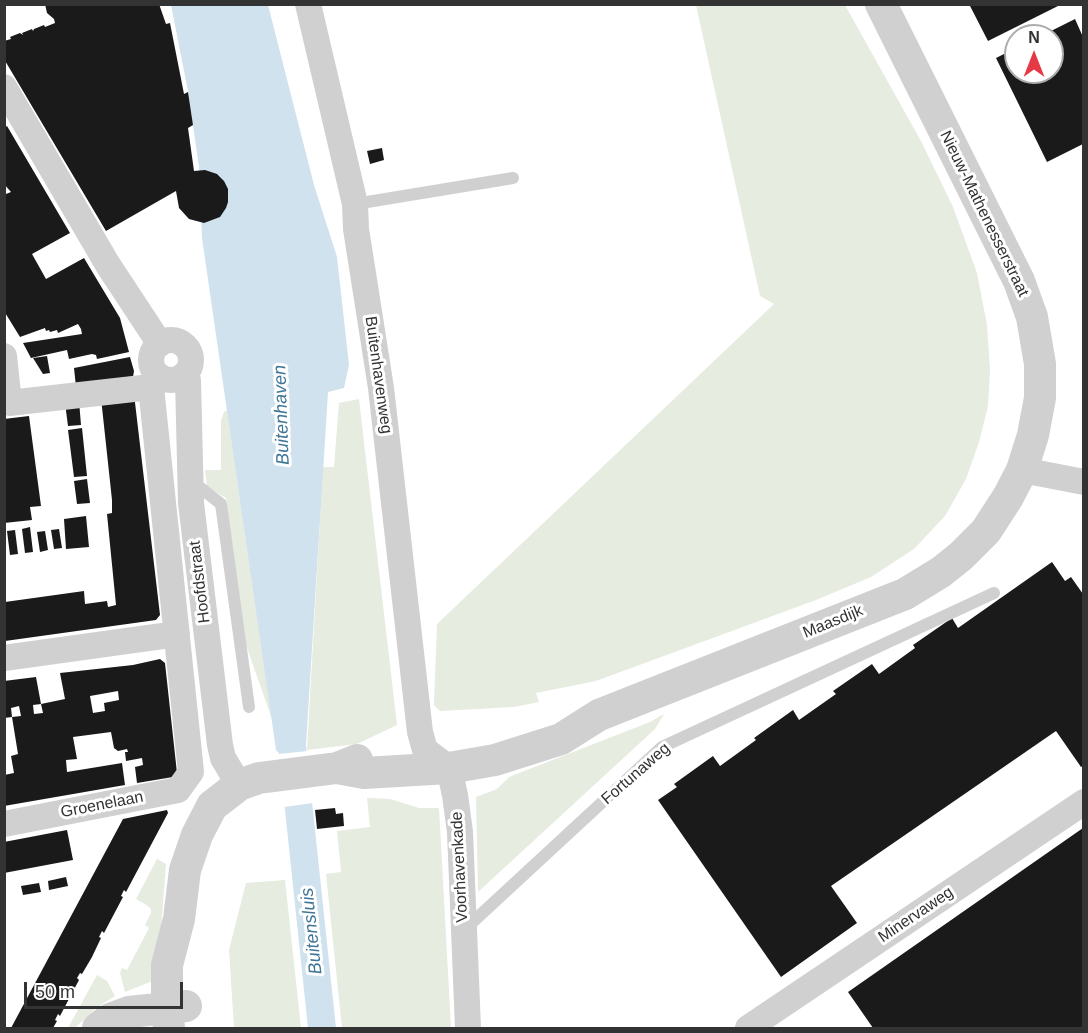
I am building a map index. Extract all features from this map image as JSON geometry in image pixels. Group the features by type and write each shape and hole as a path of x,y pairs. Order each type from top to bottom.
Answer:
{"street":[{"name":"Buitenhavenweg","path":"308,4 355,204 356,229 381,388 420,732 437,759"},
{"name":"Nieuw-Mathenesserstraat","path":"881,4 1019,281 1032,317 1040,364 1040,398 1033,435 1022,470"},
{"path":"4,87 108,265 160,344 155,348 151,360 154,372 165,380"},
{"path":"4,356 9,403 165,380"},
{"name":"Hoofdstraat","path":"191,771 177,634 165,380 188,380 191,503 219,745 223,758 239,785"},
{"path":"1022,470 1083,484"},
{"name":"Maasdijk","path":"239,785 259,778 309,771 364,773 437,759 495,760 561,739 599,715 905,594 941,572 986,531 1022,470"},
{"path":"4,658 177,634"},
{"name":"Voorhavenkade","path":"437,759 460,832 464,931"},
{"name":"Groenelaan","path":"4,824 178,790 191,771"},
{"path":"98,1029 110,1019 129,1012 177,1018 188,964 179,919 185,870 197,835 212,806 239,785"},
{"name":"Minervaweg","path":"748,1029 1083,802"},
{"path":"464,931 468,1029"}],"lane":[{"path":"355,204 513,178"},
{"path":"191,479 221,504 249,707"},
{"name":"Fortunaweg","path":"464,931 662,747 994,593"}],"shaded area":[{"path":"696,5 845,5 922,143 953,207 977,273 987,325 990,369 988,406 966,479 945,516 914,549 871,577 816,600 596,681 536,693 539,702 514,707 440,711 434,705 437,624 774,304 760,296"},
{"path":"359,399 397,725 357,744 307,750 323,467 334,467 339,403"},
{"path":"227,410 272,719 245,642 226,498 207,487 205,470 221,470 221,421"},
{"path":"664,714 655,729 478,892 476,797 497,789 509,777 650,722"},
{"path":"367,798 390,799 419,808 439,808 451,1028 342,1028 326,874 341,872 337,831 370,827"},
{"path":"157,859 166,864 158,969 150,982 125,992 120,973 122,968 127,970 149,928 145,925 151,913 148,906 136,899"},
{"path":"285,880 301,1028 234,1028 229,950 246,883"},
{"path":"97,975 107,981 115,996 96,1008 75,1028 68,1028"}],"water":[{"path":"171,5 268,5 314,185 337,257 349,365 344,388 328,392 306,745 336,1028 308,1028 279,753 276,750 202,238 199,167 188,91"}],"pier":[{"path":"308,751 313,803 284,807 278,754"}],"building":[{"path":"45,4 159,4 166,24 170,23 184,94 188,92 193,125 188,128 194,171 205,170 217,174 228,189 228,202 220,217 204,223 189,219 179,208 176,191 106,231 4,59 4,41 20,33 23,35 22,33 32,29 33,31 44,25 45,27 55,23 47,13"},
{"path":"969,4 1062,4 1022,24 1004,24 1004,33 988,41"},
{"path":"1075,19 1083,37 1083,144 1047,162 1009,84 1064,84 1064,24"},
{"path":"1004,54 1004,74 996,58"},
{"path":"7,126 70,233 32,254 46,279 84,258 120,318 129,352 97,359 96,355 92,354 69,359 67,350 31,358 23,343 82,334 81,329 78,324 58,333 57,330 46,331 45,328 20,337 4,311 4,192 6,194 11,192 4,184 4,128"},
{"path":"382,148 384,160 370,164 367,151"},
{"path":"47,356 50,373 43,374 33,358"},
{"path":"130,357 134,371 133,377 76,387 74,368"},
{"path":"134,394 160,615 156,620 5,641 5,602 84,591 85,604 107,601 108,607 116,605 107,514 112,513 112,500 101,398"},
{"path":"79,401 81,425 68,426 65,403"},
{"path":"29,416 41,506 30,507 32,520 4,523 4,419"},
{"path":"82,428 87,476 74,477 68,430"},
{"path":"87,479 90,503 77,504 74,481"},
{"path":"86,516 89,547 66,549 64,519"},
{"path":"30,527 33,552 25,553 22,529"},
{"path":"59,529 62,548 54,549 51,530"},
{"path":"15,530 18,554 10,555 7,531"},
{"path":"45,531 48,550 40,552 37,532"},
{"path":"1052,562 1065,581 1071,577 1083,594 1083,766 1081,767 1056,731 831,886 857,923 781,977 658,800 677,787 674,784 713,756 720,766 793,710 799,720 836,694 833,691 872,664 879,674 915,648 913,645 952,618 958,628"},
{"path":"160,659 165,663 177,773 173,777 137,783 135,767 143,765 142,758 126,761 127,749 118,751 114,748 111,732 73,737 77,759 66,760 67,772 122,763 125,785 4,806 4,775 14,773 11,756 18,754 12,717 4,718 4,681 36,677 41,704 65,699 60,673 133,665","holes":["118,691 119,700 104,703 105,711 93,713 90,696","41,704 43,713 34,714 33,705","19,706 21,716 12,717 11,708"]},
{"path":"335,808 336,814 343,813 344,826 317,829 315,810"},
{"path":"167,810 168,813 126,892 124,890 121,896 123,897 104,933 102,931 92,957 77,978 79,980 60,1016 58,1014 53,1028 11,1028 123,819"},
{"path":"1083,828 1083,1028 873,1028 848,992"},
{"path":"67,830 73,860 4,873 4,842"},
{"path":"66,877 68,886 49,890 48,881"},
{"path":"39,883 41,892 23,895 21,886"}],"water label":[{"name":"Buitenhaven","path":"282,415"},
{"name":"Buitensluis","path":"312,931"}]}
